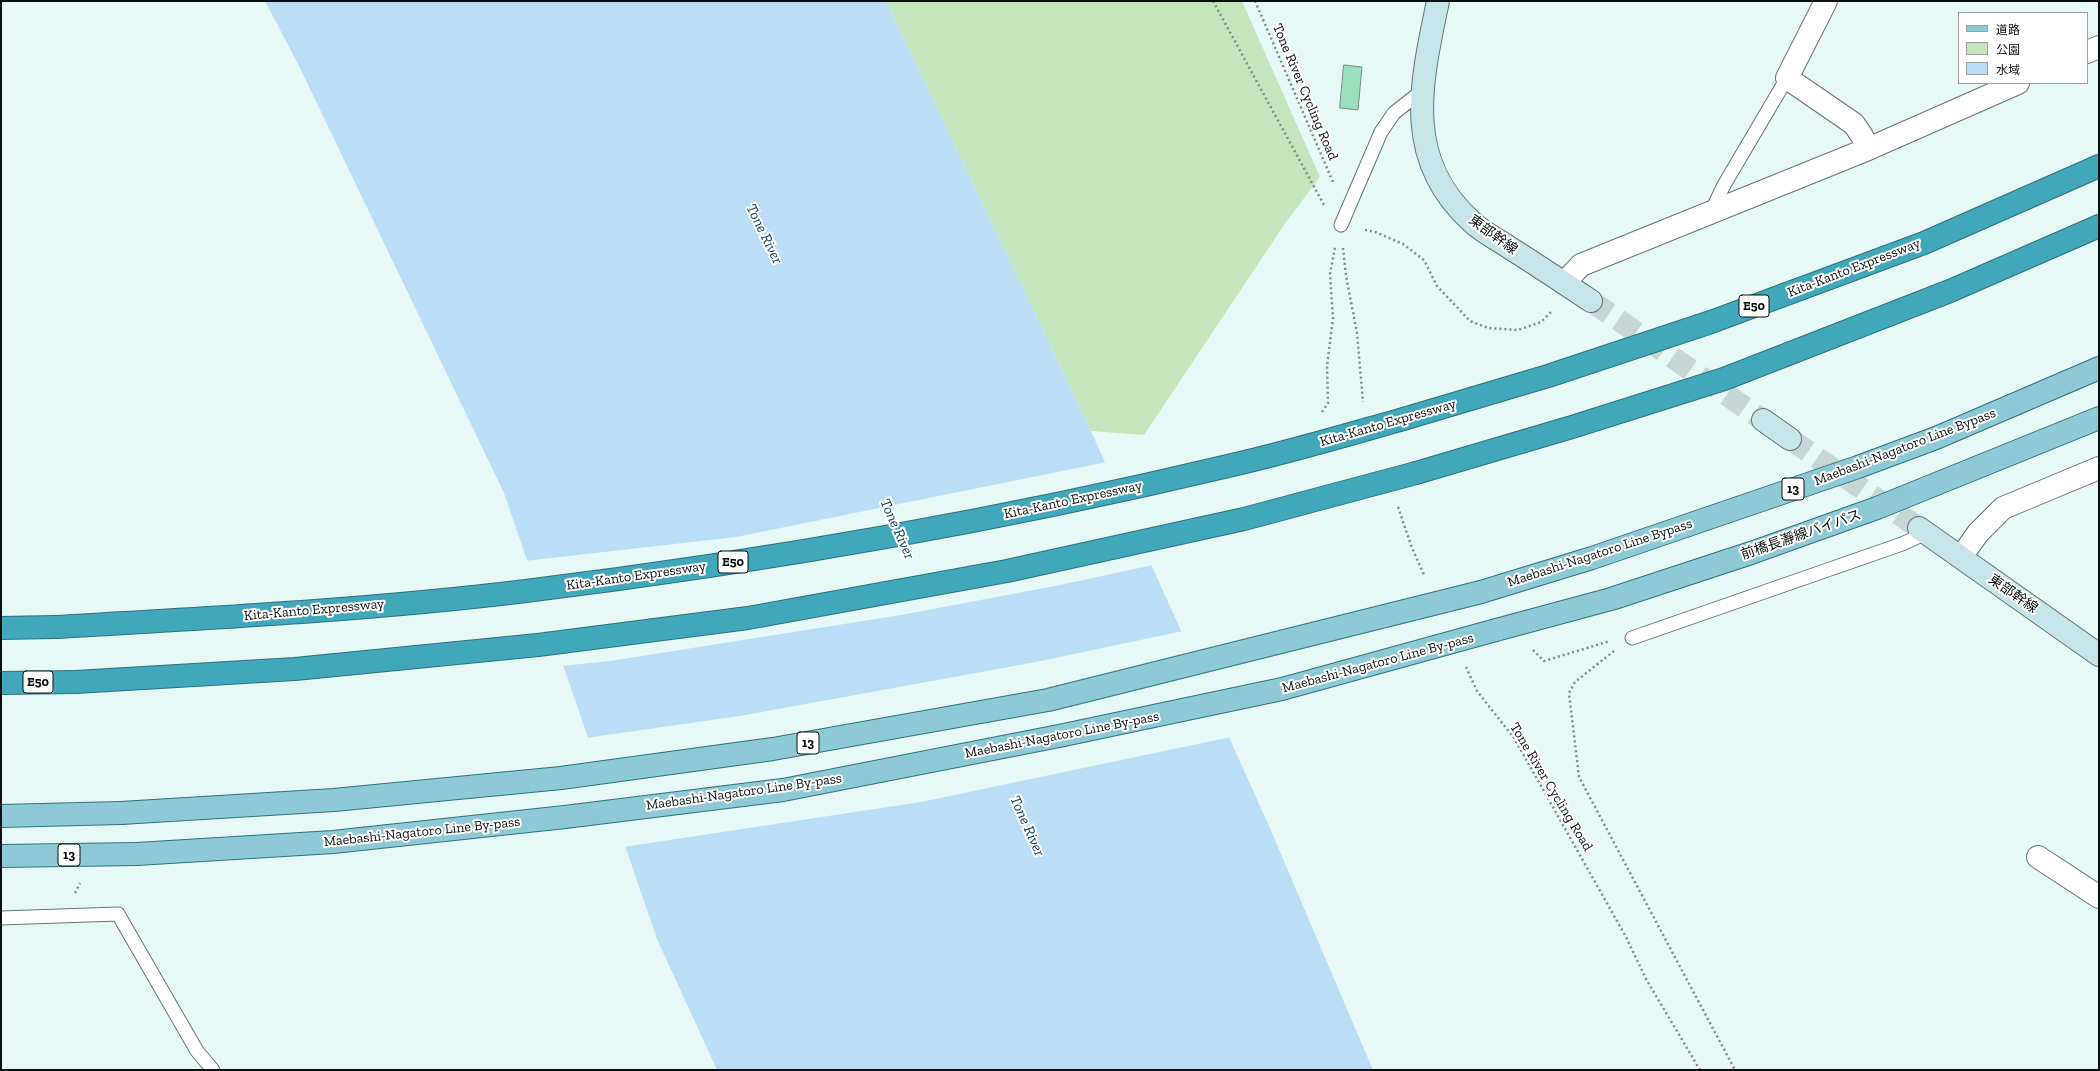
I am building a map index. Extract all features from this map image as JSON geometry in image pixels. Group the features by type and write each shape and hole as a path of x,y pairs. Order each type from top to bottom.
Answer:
{"highway":[{"name":"Kita-Kanto Expressway","path":"1,628 55,627 295,613 525,591 738,561 984,520 1230,466 1400,420 1548,376 1711,322 1924,243 2099,166"},
{"name":"E50","path":"1,683 76,682 294,669 538,645 748,618 1007,571 1244,519 1416,473 1572,427 1724,379 1950,291 2099,226"}],"main road":[{"name":"Maebashi-Nagatoro Line Bypass","path":"1,816 121,813 357,798 561,778 773,749 1048,700 1481,592 1592,558 1858,467 1936,438 2099,368"},
{"name":"前橋長瀞線バイパス","path":"1496,630 1611,599 1751,553 1877,508 2099,418"},
{"name":"Maebashi-Nagatoro Line By-pass","path":"1,856 137,854 332,842 565,817 783,790 1059,736 1282,689 1496,630"}],"street":[{"name":"東部幹線","path":"1438,1 1422,91 1422,120 1426,148 1433,172 1448,198 1472,223 1591,302"},
{"path":"1826,1 1788,78 1854,124 1868,149"},
{"path":"2088,52 2099,47"},
{"path":"1564,283 1581,265 1712,210 1868,149 2016,84"},
{"path":"1763,420 1790,439"},
{"path":"1961,557 1978,533 2003,508 2099,468"},
{"name":"東部幹線","path":"1922,530 2099,655"},
{"path":"2038,857 2099,897"}],"lane":[{"path":"1712,210 1724,186 1788,78"},
{"path":"1341,225 1381,132 1394,113 1422,91"},
{"path":"1632,638 1902,544 1922,530"},
{"path":"1,918 118,914 197,1050 213,1070"}],"path":[{"path":"1213,1 1327,210 1341,225 1375,232 1403,244 1424,260 1437,286 1470,321 1488,328 1518,330 1541,322 1552,311"},
{"name":"Tone River Cycling Road","path":"1255,1 1334,184"},
{"path":"1322,412 1328,403 1327,366 1333,318 1330,274 1333,255 1341,225"},
{"path":"1346,276 1357,333 1363,406"},
{"path":"1397,503 1412,548 1428,584"},
{"name":"Tone River Cycling Road","path":"1632,638 1584,674 1575,682 1569,693 1579,777 1735,1070"},
{"path":"1531,648 1544,661 1604,642"},
{"name":"Tone River Cycling Road","path":"1464,662 1477,691 1514,738 1626,937 1646,979 1700,1070"},
{"path":"73,896 80,881"}],"green space":[{"path":"886,1 1242,1 1320,177 1284,225 1144,435 1091,431"}],"water":[{"name":"Tone River","path":"265,1 886,1 1091,431 1269,826 1373,1070 717,1070 657,939 504,493 299,66"}],"pier":[{"path":"1107,462 1153,565 1060,585 901,615 610,661 561,666 525,561 736,537"},
{"path":"1183,631 1231,737 921,802 623,847 586,738 740,716 1036,662"}],"building":[{"path":"1344,65 1362,67 1358,110 1340,108"}],"tunnel":[{"path":"1591,301 1763,420"},
{"path":"1790,439 1919,528"}]}
